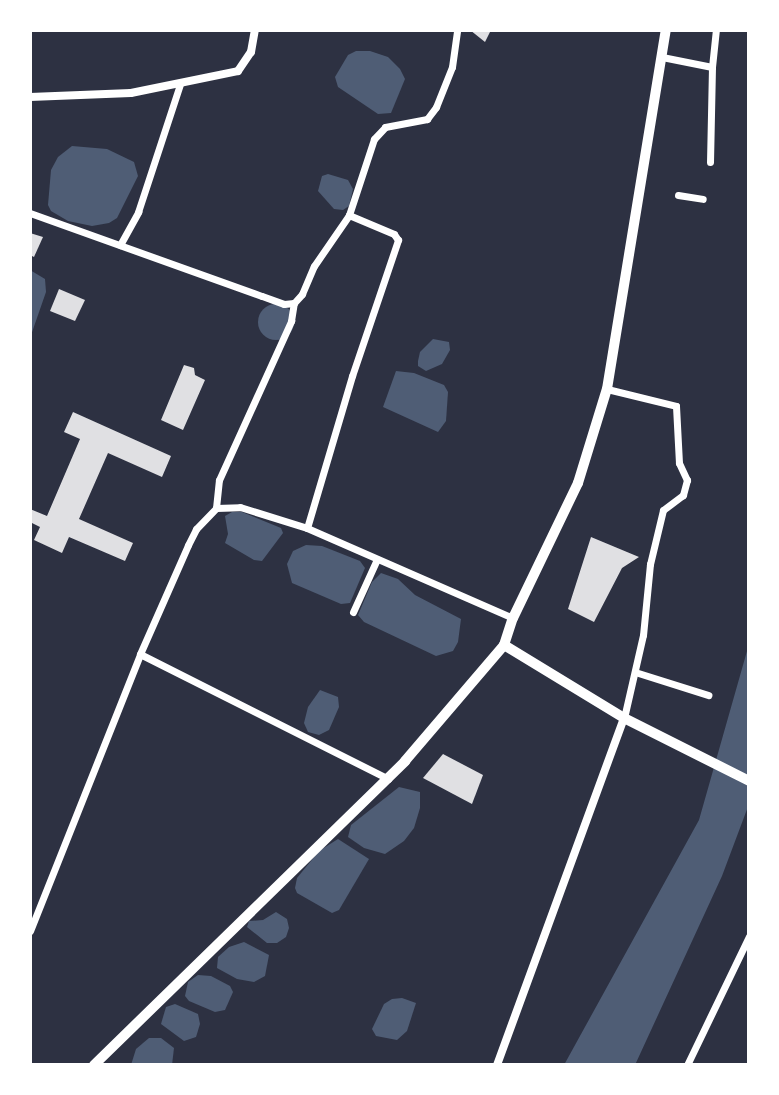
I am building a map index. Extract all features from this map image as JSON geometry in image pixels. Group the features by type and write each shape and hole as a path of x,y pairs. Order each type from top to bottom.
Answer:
{"main road":[{"path":"93,1065 388,779 504,645 513,618 578,483 607,390 666,30"},
{"path":"504,645 624,718 749,781"}],"street":[{"path":"30,97 131,93 238,71 246,64 256,30"},
{"path":"30,931 140,654 196,529 216,508 219,480 291,321 294,303 302,294 314,266 349,215 374,139 385,127 427,119 436,107 452,66 457,30"},
{"path":"710,162 712,67 716,30"},
{"path":"662,57 712,67"},
{"path":"120,245 138,212 180,84"},
{"path":"678,195 703,199"},
{"path":"30,213 285,304 294,303"},
{"path":"307,528 352,376 398,240 394,234 349,215"},
{"path":"496,1065 624,718 643,635 650,564 663,510 682,495 687,480 679,461 676,406 607,390"},
{"path":"216,508 240,507 307,528 513,618"},
{"path":"353,612 377,559"},
{"path":"140,654 388,779"},
{"path":"635,672 708,695"},
{"path":"687,1065 749,936"}],"water":[{"path":"356,51 370,51 388,57 400,69 405,79 391,113 378,114 338,87 335,77 348,55"},
{"path":"72,146 107,149 134,162 138,176 117,218 109,223 92,226 68,221 51,211 48,205 51,170 58,157"},
{"path":"328,174 348,180 353,189 349,206 343,210 334,209 318,191 322,176"},
{"path":"30,270 45,279 46,292 30,338"},
{"path":"276,304 288,310 294,322 288,334 276,340 264,334 258,322 264,310"},
{"path":"433,339 449,342 450,350 442,364 426,371 418,366 418,361 420,352"},
{"path":"396,371 414,373 444,385 448,392 446,421 438,432 383,407"},
{"path":"232,512 242,512 281,528 283,533 262,561 254,560 225,543 228,534 225,516"},
{"path":"306,545 322,546 360,561 365,568 350,603 341,604 292,583 287,564 293,551"},
{"path":"381,573 398,579 415,595 461,619 458,642 453,651 436,656 364,622 358,615 372,582"},
{"path":"749,644 749,804 722,876 635,1065 564,1065 699,820"},
{"path":"320,690 338,697 339,707 329,730 319,735 308,732 304,723 308,707"},
{"path":"399,787 420,792 420,808 414,828 404,841 385,854 364,848 348,837 351,825"},
{"path":"338,839 369,859 339,910 332,913 297,893 295,888 297,878 319,851"},
{"path":"276,912 287,919 289,928 286,937 277,943 267,943 247,927 249,921 263,920"},
{"path":"244,942 269,955 265,976 254,982 237,979 217,968 218,957 229,947"},
{"path":"198,975 211,976 230,986 233,992 225,1010 215,1012 189,1001 185,996 188,982"},
{"path":"402,998 416,1003 407,1031 397,1040 376,1036 372,1029 384,1004 392,999"},
{"path":"175,1004 198,1014 200,1024 196,1037 184,1041 161,1024 166,1007"},
{"path":"149,1038 161,1038 174,1048 172,1065 131,1065 136,1049"}],"building":[{"path":"470,30 491,30 485,42"},
{"path":"30,233 43,237 34,257 30,255"},
{"path":"59,289 85,300 75,321 50,311"},
{"path":"184,365 194,368 195,375 205,380 183,430 161,420"},
{"path":"73,412 171,456 162,477 108,453 79,519 133,543 125,561 69,537 62,553 34,540 40,527 30,522 30,509 47,516 80,439 64,432"},
{"path":"591,537 639,557 622,568 594,622 568,609"},
{"path":"443,754 483,775 472,804 423,778"}]}
